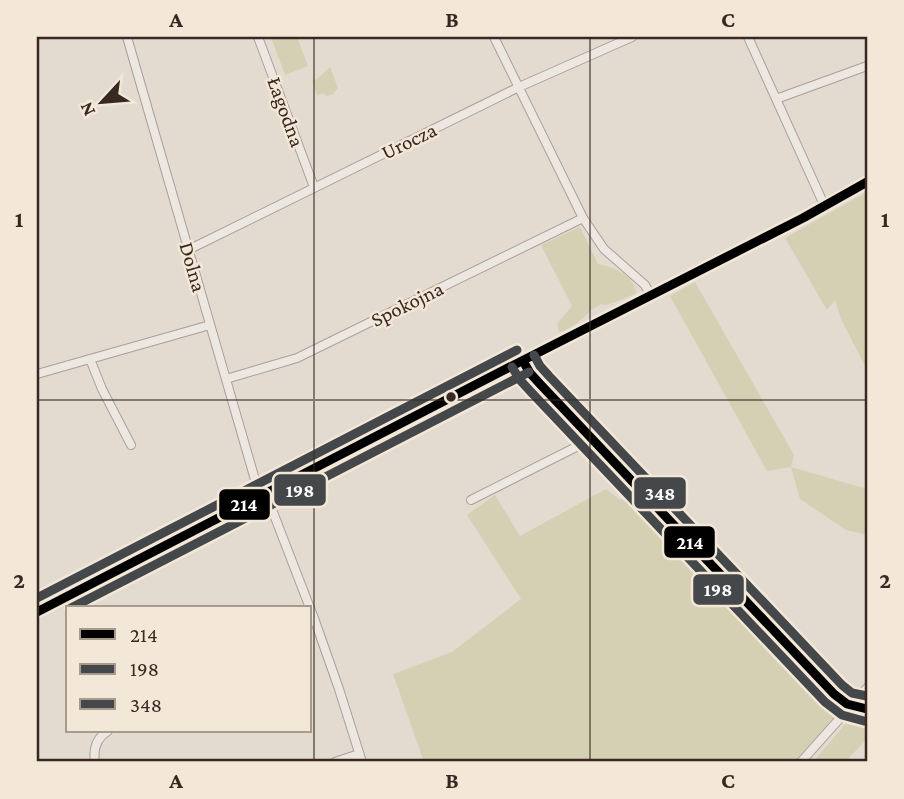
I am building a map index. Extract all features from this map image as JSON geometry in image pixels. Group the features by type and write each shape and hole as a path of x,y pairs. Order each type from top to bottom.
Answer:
{"street":[{"name":"Dolna","path":"127,37 226,379 263,495 305,606"},
{"name":"Łagodna","path":"258,37 314,187"},
{"path":"495,37 583,218 604,249 645,285 651,296"},
{"name":"Urocza","path":"188,249 519,87 632,37"},
{"path":"748,37 825,206"},
{"path":"776,99 867,66"},
{"path":"37,612 867,182"},
{"name":"Spokojna","path":"226,379 297,358 583,218"},
{"path":"37,374 210,325"},
{"path":"90,359 131,445"},
{"path":"523,361 533,376 833,693 852,706 867,709"},
{"path":"471,500 592,439"},
{"name":"Dolna","path":"312,623 339,689 360,758"},
{"path":"801,762 867,688"},
{"path":"96,762 94,752 97,741 106,732"},
{"path":"335,762 360,758"}],"shaded area":[{"path":"271,37 297,37 308,66 285,75"},
{"path":"330,67 338,88 333,94 317,95 312,80 317,79"},
{"path":"867,192 867,370 841,319 835,300 827,310 785,238"},
{"path":"580,227 598,264 617,270 627,277 636,293 606,305 601,304 571,327 559,332 557,324 572,306 541,245"},
{"path":"695,282 794,455 791,467 767,471 670,296"},
{"path":"791,467 867,489 867,535 846,530 800,499"},
{"path":"606,489 619,499 638,504 837,715 795,762 424,762 393,674 452,652 521,599 467,515 495,495 520,536"},
{"path":"867,721 867,739 845,762 813,762 847,722 850,725"}],"transit line":[{"name":"214","path":"37,612 803,218 867,182"},
{"name":"348","path":"37,598 517,350"},
{"name":"348","path":"534,355 549,376 842,685 852,693 867,696"},
{"name":"214","path":"523,361 540,384 834,694 847,704 867,709"},
{"name":"198","path":"512,367 531,392 825,702 842,715 864,721"},
{"name":"198","path":"75,606 529,372"}]}
